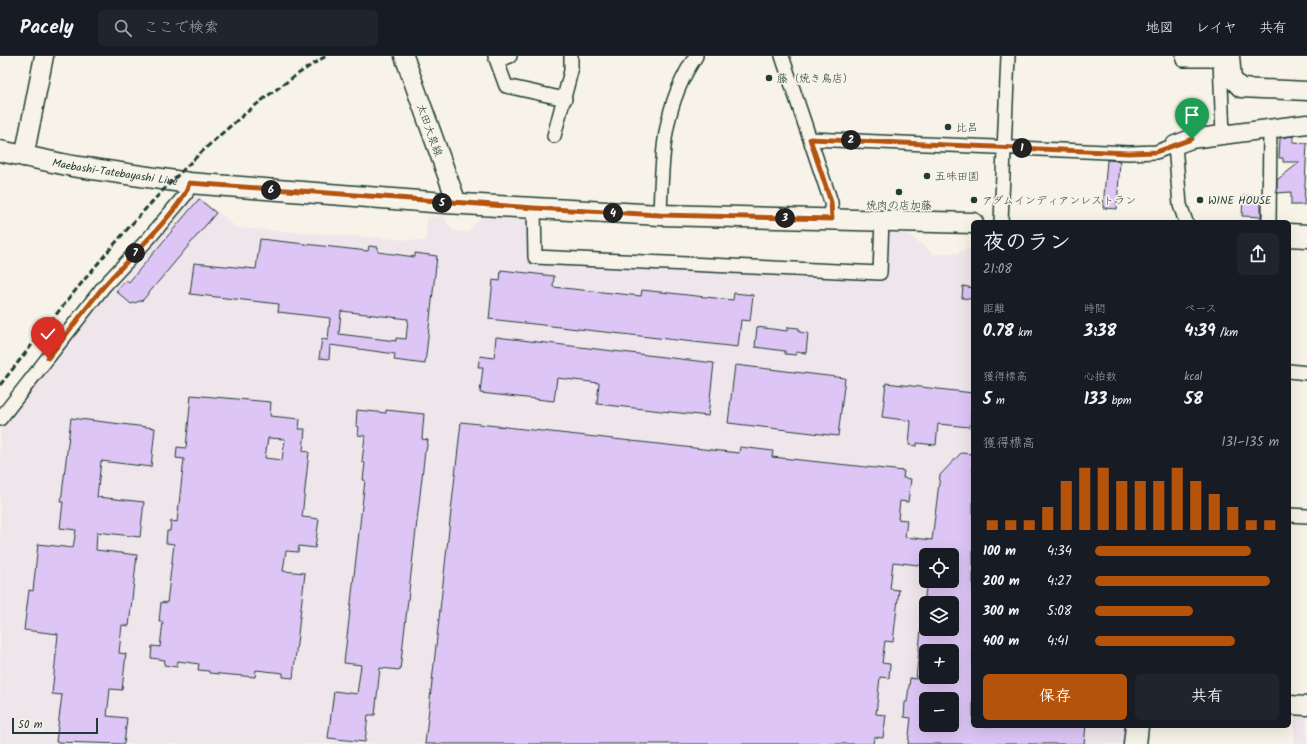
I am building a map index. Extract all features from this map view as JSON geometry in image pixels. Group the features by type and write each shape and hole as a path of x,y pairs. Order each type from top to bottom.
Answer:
{"highway":[{"path":"1291,235 1307,236"},
{"path":"1135,744 1137,728"}],"main road":[{"name":"Maebashi-Tatebayashi Line","path":"0,151 72,166 189,183 451,203 660,215 971,223"}],"street":[{"path":"24,156 44,56"},
{"name":"太田大泉線","path":"393,56 451,203"},
{"name":"太田大泉線","path":"404,56 451,203"},
{"path":"510,56 496,59 506,86 565,99"},
{"path":"554,136 565,99 571,56"},
{"path":"660,215 662,149 665,130 673,100 684,74 696,56"},
{"path":"782,56 831,202 832,219"},
{"path":"1001,220 1008,56"},
{"path":"1183,56 1183,60 1220,60 1224,135"},
{"path":"1230,56 1232,80 1241,88 1307,91"},
{"path":"810,139 1129,153 1156,152 1192,139 1307,124"},
{"path":"1269,220 1270,129"},
{"path":"1175,145 1180,205 1185,220"},
{"path":"0,419 104,286 149,238 186,194 189,183"},
{"path":"534,208 535,257 880,273 882,220"},
{"path":"1291,371 1307,373"},
{"path":"1291,515 1307,516"},
{"path":"1291,705 1307,706"}],"shaded area":[{"path":"196,194 237,228 426,241 427,217 443,216 453,231 468,232 485,212 531,217 531,261 886,275 889,233 908,234 934,254 957,253 971,247 971,728 1126,728 1124,744 0,744 0,430 109,289"},
{"path":"1294,713 1307,714 1307,744 1294,744"}],"building":[{"path":"1293,136 1293,142 1307,143 1304,205 1291,205 1291,192 1277,193 1277,180 1300,162 1283,162 1283,158 1279,158 1280,138"},
{"path":"1107,160 1120,161 1117,209 1103,208"},
{"path":"1243,196 1261,196 1261,217 1242,216"},
{"path":"199,199 216,213 143,300 131,304 116,291 126,280 129,282"},
{"path":"260,239 368,251 369,246 378,247 378,252 415,257 415,253 437,256 425,364 394,360 395,354 330,345 329,359 319,358 322,339 328,340 330,318 278,312 279,304 190,294 194,263 256,269","holes":["341,311 408,319 406,339 396,338 396,341 339,334"]},
{"path":"501,270 554,276 553,287 641,296 642,290 733,300 734,293 753,295 750,321 741,320 738,347 489,319 493,280 500,281"},
{"path":"963,286 971,288 971,299 962,298"},
{"path":"757,327 787,331 788,327 799,328 799,332 808,333 806,353 796,352 796,355 785,354 785,351 755,347"},
{"path":"496,337 714,363 708,416 597,404 599,383 557,378 554,401 480,393 483,367 478,367 480,356 494,358"},
{"path":"735,365 845,378 838,436 728,423"},
{"path":"886,383 971,393 970,427 938,424 936,445 917,443 917,446 909,445 911,421 882,417"},
{"path":"191,395 271,402 270,416 300,419 299,429 305,429 303,451 309,452 302,517 319,519 315,548 299,546 298,552 286,551 283,571 305,573 293,678 283,677 283,673 256,670 255,677 209,673 209,671 198,670 199,664 178,661 177,667 164,665 165,660 151,658 152,646 160,647 163,622 159,622 161,602 167,603 174,544 166,543 167,531 170,531 171,521 177,522 184,459 176,458 177,447 186,448","holes":["268,438 285,439 282,460 265,458"]},
{"path":"357,410 386,413 386,410 424,414 422,439 428,440 425,451 400,670 380,668 375,715 368,715 365,742 328,738 334,691 357,694 361,665 344,663 365,480 363,480 365,463 362,462 365,436 358,435 359,427 356,426"},
{"path":"71,418 155,428 151,467 101,461 97,497 144,502 140,537 97,532 96,550 137,555 129,626 122,625 119,653 126,654 122,690 110,689 107,716 127,718 124,744 56,742 62,695 52,694 58,634 24,630 29,590 33,591 38,544 73,548 76,530 60,528 63,502 61,502"},
{"path":"461,422 739,453 740,447 773,451 772,457 904,471 903,478 911,479 908,502 900,501 898,519 907,520 905,537 932,540 940,475 961,453 971,454 971,728 1086,728 1084,744 908,744 911,718 904,717 905,702 907,702 910,678 916,679 919,649 919,684 959,684 959,644 920,644 920,636 959,636 959,596 925,596 926,588 959,588 959,548 919,548 919,565 893,562 890,589 899,590 893,642 885,641 882,663 890,664 889,678 880,677 876,714 886,715 883,738 874,737 873,744 425,744"}],"railway":[{"path":"0,385 110,249 189,164 231,125 277,89 326,56"}],"place":[{"name":"藤（焼き鳥店）","path":"769,78"},
{"name":"比呂","path":"948,127"},
{"name":"五味田園","path":"927,176"},
{"name":"焼肉の店加藤","path":"899,192"},
{"name":"アダムインディアンレストラン","path":"974,200"},
{"name":"WINE HOUSE","path":"1200,200"}],"route":[{"path":"48,358 104,286 149,238 186,194 189,183 445,203 534,208 660,215 832,219 831,202 810,139 821,138 1129,153 1156,152 1192,139"}]}
